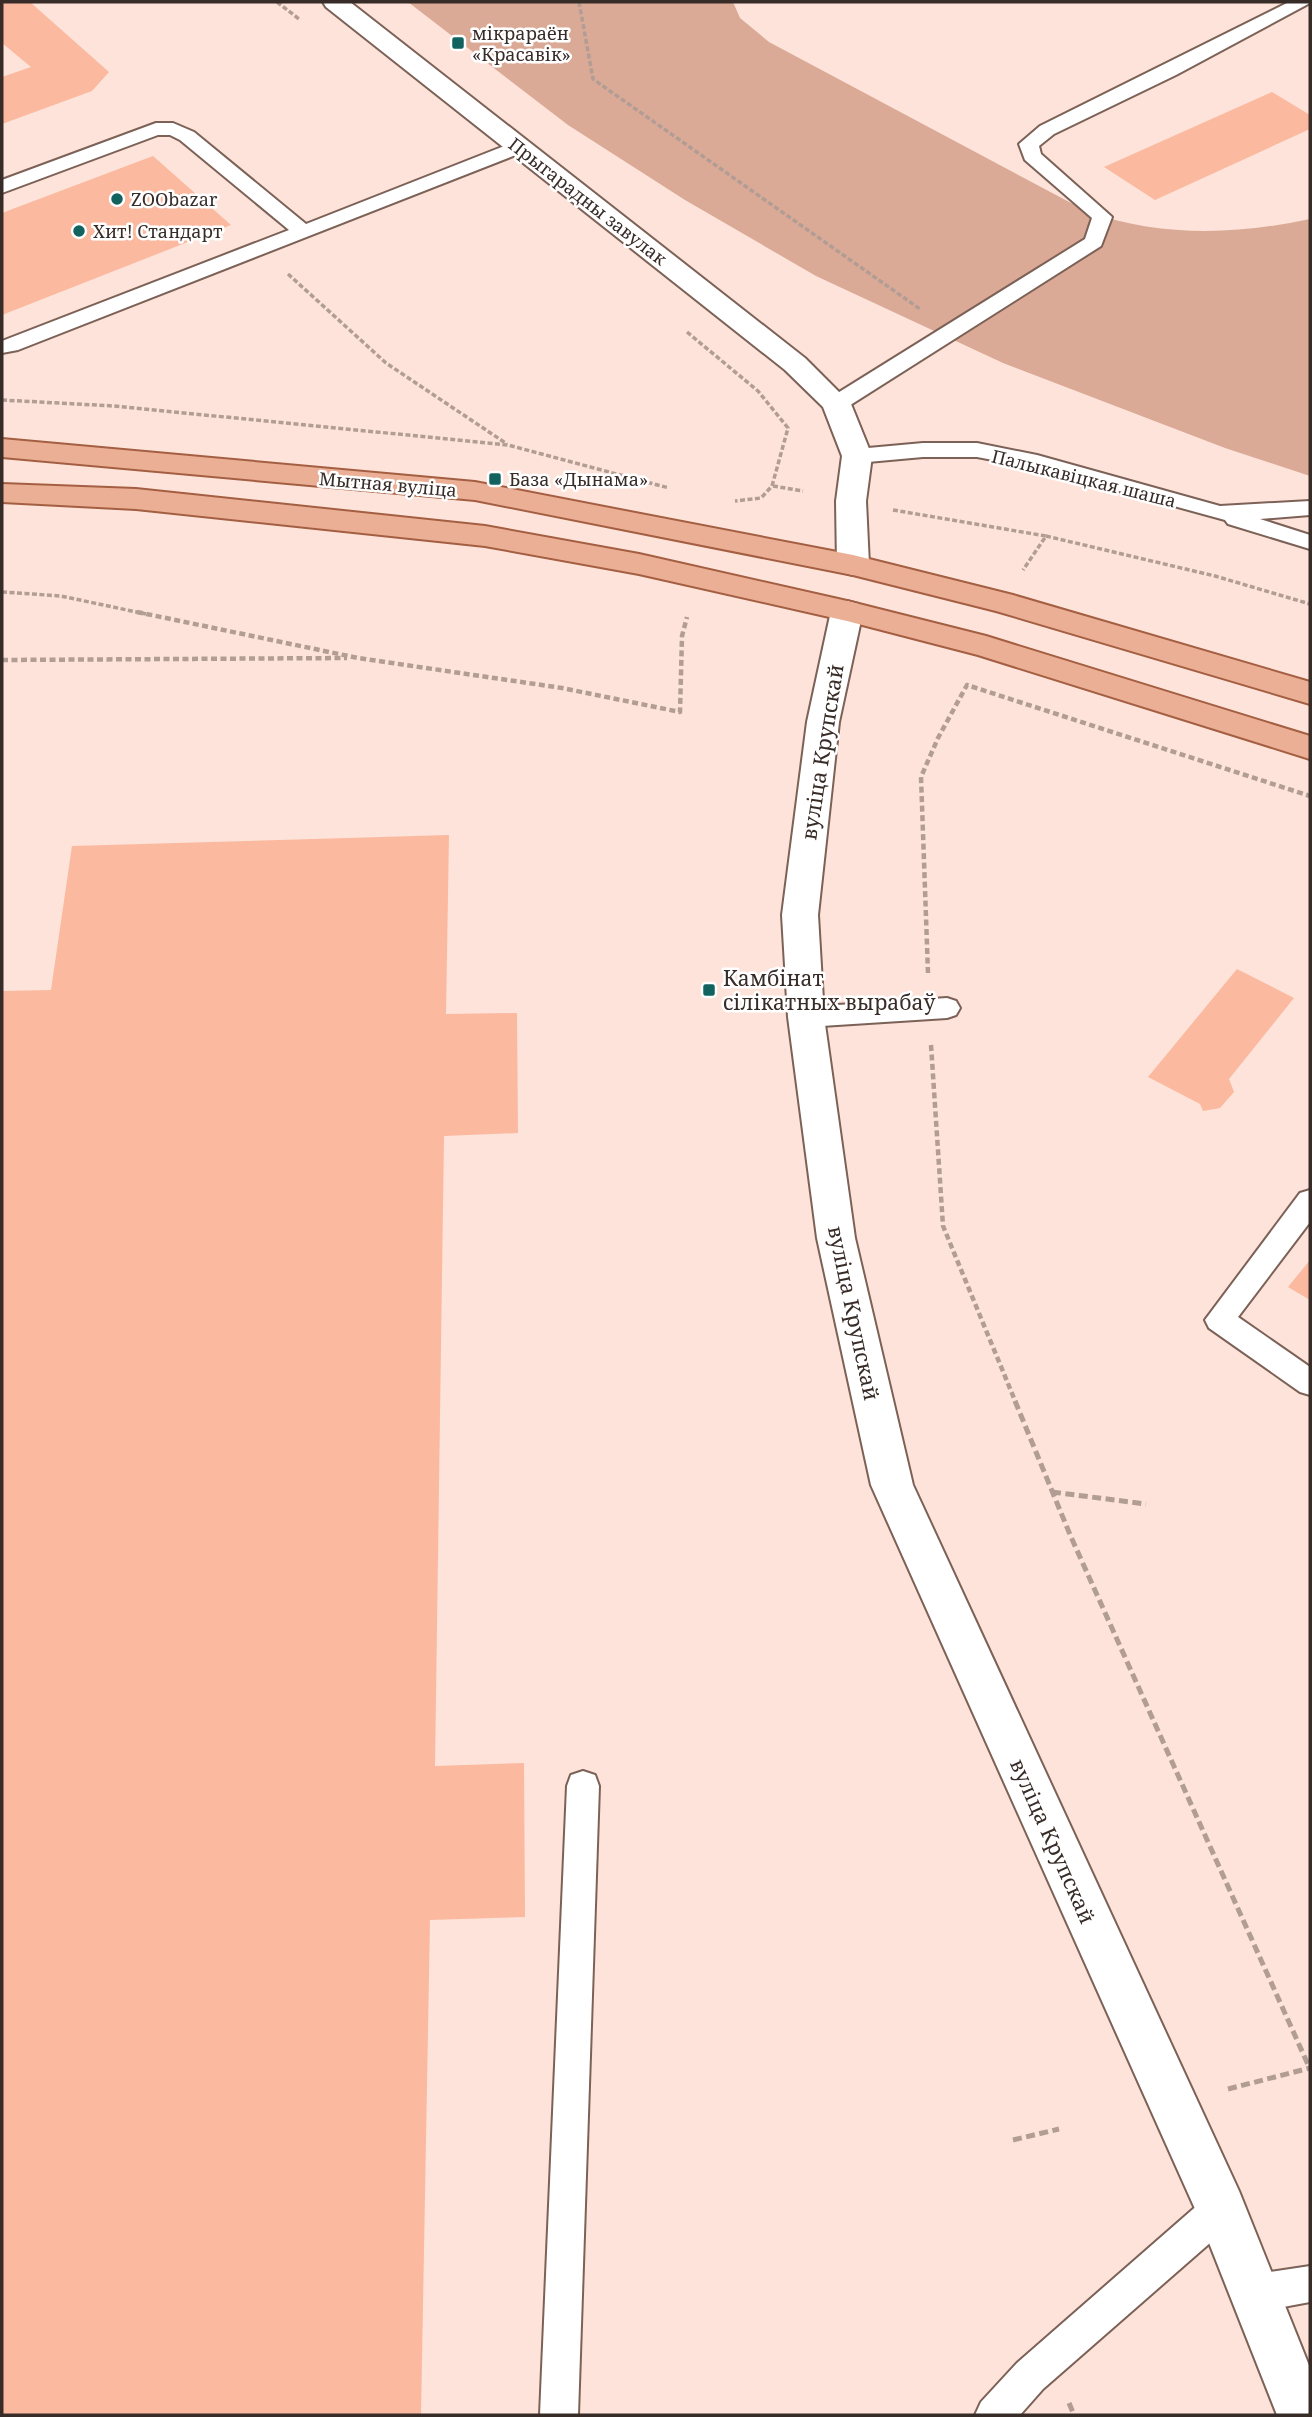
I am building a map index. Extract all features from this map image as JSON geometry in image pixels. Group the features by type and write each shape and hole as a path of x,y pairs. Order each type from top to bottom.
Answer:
{"main road":[{"name":"Прыгарадны завулак","path":"335,2 795,364 836,404"},
{"path":"836,404 857,456 851,501 853,565 847,611 986,647 1310,748"},
{"name":"Мытная вуліца","path":"2,448 475,491 853,565"},
{"name":"Мытная вуліца","path":"2,493 136,499 485,536 639,564 847,611"},
{"path":"853,565 1002,602 1310,693"},
{"name":"вуліца Крупскай","path":"847,611 823,722 800,915 806,1017 836,1238 892,1485 1221,2208 1303,2415"}],"lane":[{"path":"836,404 1094,242 1102,217 1032,156 1029,144 1047,130 1302,2"},
{"path":"2,187 156,129 173,129 187,136 304,232"},
{"path":"2,347 11,346 519,147"},
{"name":"Палыкавіцкая шаша","path":"857,456 923,450 977,450 1037,462 1220,513 1295,511 1310,508"},
{"path":"1220,513 1310,542"},
{"path":"806,1017 938,1008"},
{"path":"1310,1201 1219,1320 1310,1383"},
{"path":"559,2415 583,1786"},
{"path":"994,2415 1030,2376 1221,2208"},
{"path":"1256,2293 1310,2284"}],"path":[{"path":"277,2 309,27"},
{"path":"579,2 593,79 952,332"},
{"path":"261,249 386,363 508,445"},
{"path":"684,330 758,391 788,428 772,486 761,498 734,501"},
{"path":"2,400 114,406 508,445 676,490"},
{"path":"772,486 803,491"},
{"path":"893,510 1046,536 1215,576 1310,604"},
{"path":"1017,580 1046,536"},
{"path":"2,592 61,596 358,658 562,688 680,712 682,636 687,617"},
{"path":"2,660 358,658"},
{"path":"1228,2089 1310,2069 1052,1492 943,1226 938,1008 921,777 938,738 967,685 1310,796"},
{"path":"1052,1492 1146,1504"},
{"path":"1013,2140 1059,2129"}],"shaded area":[{"path":"408,2 733,2 740,18 769,42 1088,212 1143,226 1198,231 1254,228 1310,219 1310,476 1225,448 1003,363 816,276 685,200 568,125"}],"building":[{"path":"2,2 30,2 109,72 92,91 2,124 2,77 31,67 2,43"},
{"path":"1272,92 1310,115 1310,129 1155,200 1104,167"},
{"path":"153,156 231,225 2,315 2,213"},
{"path":"449,835 446,1014 517,1013 518,1133 444,1136 435,1766 524,1763 525,1917 430,1920 421,2415 2,2415 2,991 51,990 72,846"},
{"path":"1237,969 1294,998 1229,1079 1234,1092 1220,1108 1203,1111 1200,1104 1148,1077"},
{"path":"1310,1260 1310,1300 1288,1287"}],"place":[{"name":"мікрараён «Красавік»","path":"458,43"},
{"name":"ZOObazar","path":"117,199"},
{"name":"Хит! Стандарт","path":"79,231"},
{"name":"База «Дынама»","path":"495,479"},
{"name":"Камбінат сілікатных вырабаў","path":"709,990"}]}
